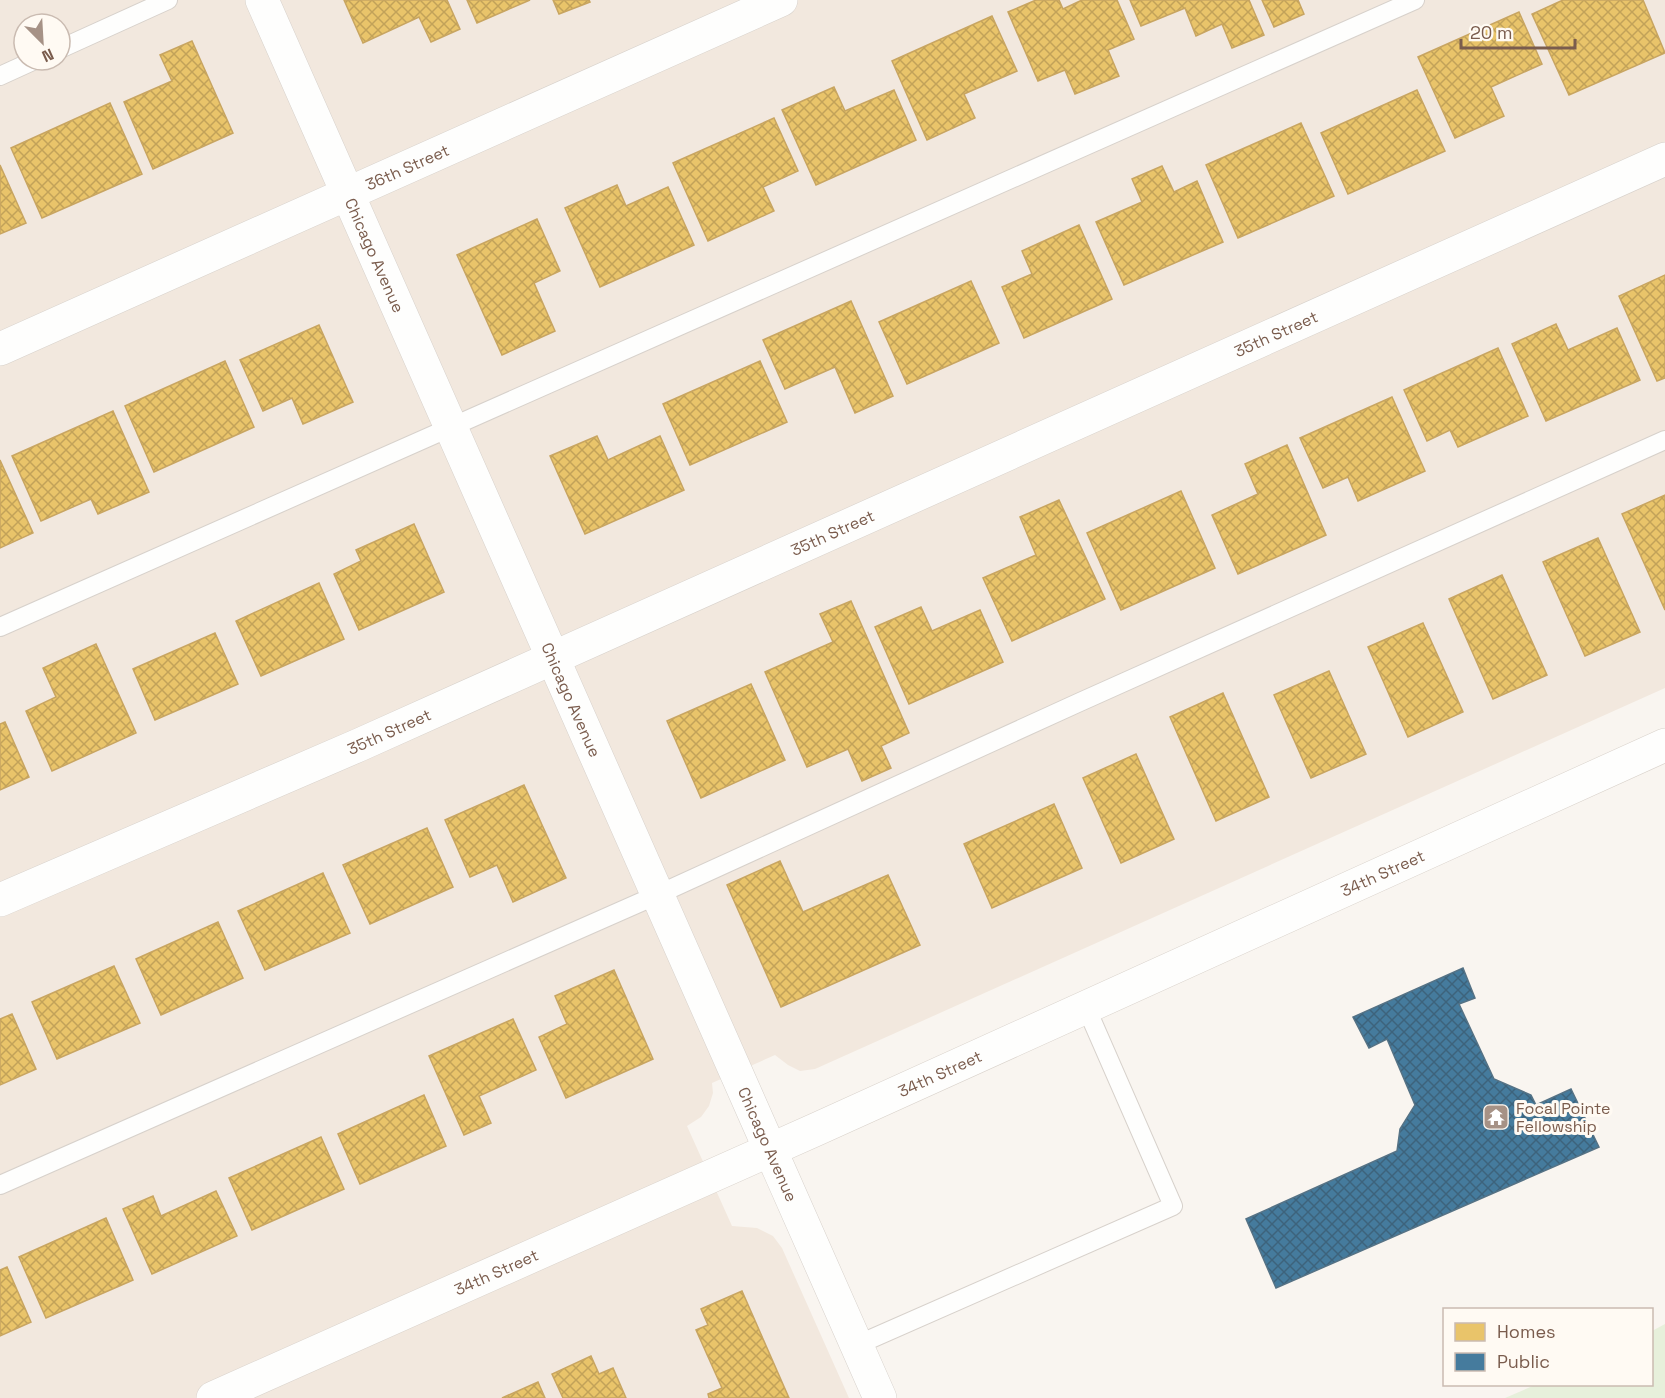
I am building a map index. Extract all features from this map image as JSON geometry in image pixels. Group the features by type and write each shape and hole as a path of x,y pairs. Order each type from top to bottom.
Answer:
{"street":[{"name":"Chicago Avenue","path":"262,0 880,1398"},
{"name":"36th Street","path":"0,349 781,0"},
{"name":"35th Street","path":"0,900 359,745 1665,159"},
{"name":"34th Street","path":"213,1398 769,1150 1665,745"}],"lane":[{"path":"72,44 168,0"},
{"path":"0,627 1415,0"},
{"path":"0,1185 657,895 1101,692 1665,440"},
{"path":"856,1345 1173,1206 1086,1007"}],"shaded area":[{"path":"0,0 1665,0 1665,688 815,1069 800,1071 775,1055 712,1083 713,1093 709,1106 701,1117 687,1126 732,1226 757,1228 773,1236 782,1248 849,1398 0,1398"}],"green space":[{"path":"1665,1324 1665,1398 1505,1398 1533,1386 1653,1386 1653,1330"}],"building: Homes":[{"path":"344,0 447,0 460,29 431,42 419,17 363,43"},
{"path":"467,0 530,0 477,23"},
{"path":"553,0 589,0 590,2 559,14"},
{"path":"1036,0 1059,0 1063,9 1082,0 1117,0 1134,39 1108,50 1119,76 1075,94 1065,70 1038,81 1008,12"},
{"path":"1130,0 1249,0 1264,35 1232,48 1222,24 1196,36 1185,8 1141,26"},
{"path":"1262,0 1298,0 1304,14 1274,27"},
{"path":"1563,0 1643,0 1665,53 1569,95 1532,14"},
{"path":"1519,12 1542,64 1491,87 1504,116 1455,138 1418,57"},
{"path":"992,16 1017,71 964,94 975,118 927,140 892,61"},
{"path":"192,41 233,133 153,169 124,102 172,81 160,55"},
{"path":"834,87 845,111 894,90 916,140 816,185 782,110"},
{"path":"1417,90 1445,151 1348,194 1321,133"},
{"path":"110,103 142,174 42,218 11,148"},
{"path":"774,118 798,171 763,187 774,211 708,241 673,163"},
{"path":"1301,123 1334,196 1238,238 1206,165"},
{"path":"0,165 26,223 0,234"},
{"path":"1162,166 1174,192 1197,181 1223,242 1124,285 1096,222 1142,202 1132,179"},
{"path":"617,185 626,206 668,187 694,245 600,287 565,208"},
{"path":"537,219 560,271 534,283 555,331 502,355 457,255"},
{"path":"1079,225 1112,299 1024,338 1002,287 1032,274 1022,251"},
{"path":"1665,275 1665,378 1657,381 1619,296"},
{"path":"971,281 999,343 907,384 879,322"},
{"path":"851,301 893,396 855,413 835,367 785,389 763,340"},
{"path":"1556,324 1568,350 1617,328 1640,380 1546,421 1512,344"},
{"path":"319,325 353,402 303,424 292,398 263,411 240,360"},
{"path":"1498,348 1528,416 1458,447 1450,430 1427,441 1404,390"},
{"path":"225,361 254,427 154,472 125,406"},
{"path":"760,361 787,422 690,465 663,404"},
{"path":"1392,397 1425,471 1358,501 1348,477 1323,488 1300,438"},
{"path":"113,411 149,492 98,514 91,499 41,521 12,456"},
{"path":"597,436 608,460 660,436 684,490 585,534 550,456"},
{"path":"1287,445 1326,535 1238,574 1212,515 1258,494 1245,464"},
{"path":"0,460 33,533 0,548"},
{"path":"1181,491 1215,568 1121,610 1087,533"},
{"path":"1665,495 1665,610 1622,514"},
{"path":"1059,500 1105,599 1012,641 983,578 1036,555 1020,517"},
{"path":"414,524 444,592 359,630 334,574 361,561 356,550"},
{"path":"1598,538 1640,632 1585,656 1543,562"},
{"path":"1502,575 1547,675 1493,699 1449,599"},
{"path":"319,583 344,639 261,676 236,621"},
{"path":"851,601 909,733 881,746 891,768 862,781 848,749 807,767 765,672 833,642 820,614"},
{"path":"921,607 932,631 980,610 1003,662 909,704 875,627"},
{"path":"1423,623 1463,712 1408,737 1368,647"},
{"path":"215,633 238,684 155,720 133,669"},
{"path":"96,644 136,733 52,771 26,711 56,697 43,668"},
{"path":"1329,671 1366,754 1311,778 1274,695"},
{"path":"751,684 785,760 701,798 667,721"},
{"path":"1223,693 1269,797 1216,821 1170,717"},
{"path":"5,722 29,777 0,790 0,724"},
{"path":"1136,754 1174,839 1121,863 1083,778"},
{"path":"524,785 566,878 513,902 497,865 470,877 445,820"},
{"path":"1054,804 1082,868 992,908 964,844"},
{"path":"427,828 453,887 370,924 343,865"},
{"path":"780,861 803,912 888,875 920,945 781,1007 727,885"},
{"path":"323,873 350,933 265,970 238,911"},
{"path":"218,922 243,978 161,1015 136,959"},
{"path":"114,966 140,1023 57,1059 32,1002"},
{"path":"614,970 653,1059 566,1098 539,1037 567,1024 555,996"},
{"path":"12,1014 36,1069 0,1085 0,1019"},
{"path":"513,1019 536,1070 479,1096 491,1123 464,1135 429,1056"},
{"path":"424,1095 446,1146 360,1184 338,1134"},
{"path":"321,1137 344,1189 252,1230 229,1178"},
{"path":"216,1191 237,1236 152,1274 123,1209 153,1196 161,1216"},
{"path":"106,1218 133,1280 46,1318 19,1257"},
{"path":"7,1267 31,1322 0,1336 0,1270"},
{"path":"742,1291 789,1398 709,1398 708,1394 722,1388 696,1330 708,1325 701,1309"},
{"path":"591,1356 599,1374 613,1368 626,1398 563,1398 552,1374"},
{"path":"538,1382 545,1398 502,1398"}],"building: Public":[{"name":"Focal Pointe Fellowship","path":"1463,968 1475,998 1459,1004 1494,1079 1531,1095 1536,1105 1571,1089 1599,1147 1276,1288 1246,1219 1397,1151 1400,1129 1415,1105 1387,1039 1369,1048 1353,1017"}],"place":[{"name":"Focal Pointe Fellowship","path":"1496,1117"}]}
